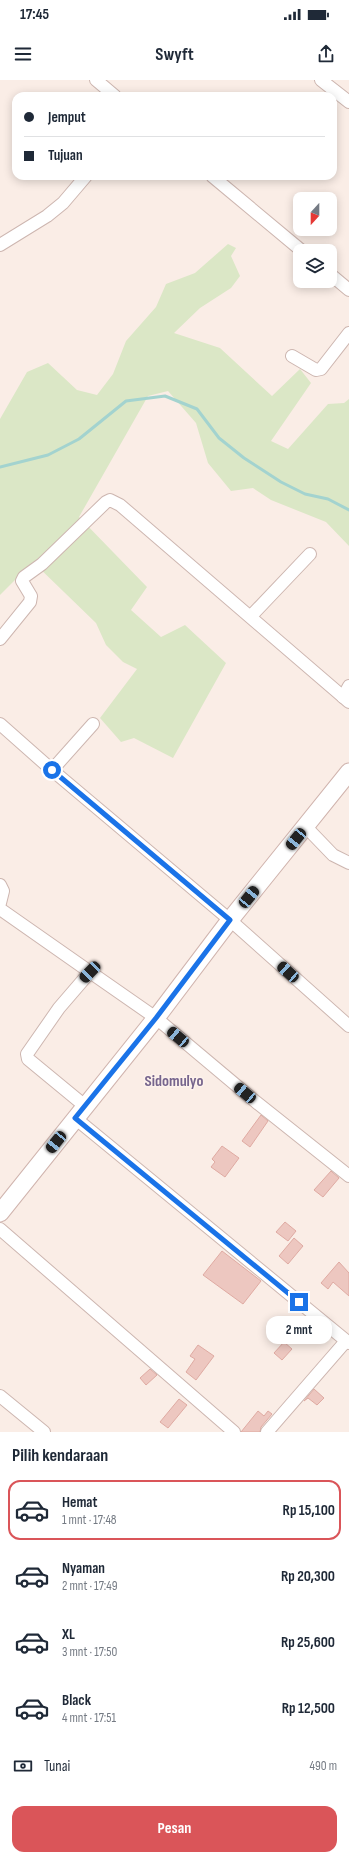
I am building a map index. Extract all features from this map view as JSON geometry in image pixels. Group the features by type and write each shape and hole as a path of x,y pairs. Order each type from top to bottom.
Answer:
{"main road":[{"path":"0,1213 156,1018 230,920 349,772"}],"street":[{"path":"96,80 110,92"},
{"path":"321,80 336,92"},
{"path":"337,93 349,102"},
{"path":"0,245 47,216 63,203 83,180"},
{"path":"217,180 294,244"},
{"path":"337,280 349,290"},
{"path":"292,356 314,369 321,368 349,333"},
{"path":"0,639 30,602 31,596 22,581 24,577 42,564 110,500 120,505 251,616 346,700 349,686"},
{"path":"251,616 310,554"},
{"path":"0,724 52,770 230,920 349,1026"},
{"path":"52,770 93,724"},
{"path":"306,827 333,855 349,863"},
{"path":"0,884 3,891 0,903"},
{"path":"0,909 156,1018 256,1102 349,1176"},
{"path":"90,972 58,1008 27,1054 28,1059 80,1112 347,1342 266,1432"},
{"path":"0,1229 234,1432"},
{"path":"0,1396 44,1432"}],"green space":[{"path":"228,244 236,248 231,256 240,276 231,288 200,308 174,333 220,348 272,396 300,369 311,383 271,441 288,449 328,404 344,403 349,399 349,546 326,522 271,500 253,488 231,491 208,463 196,423 168,391 148,396 79,517 147,587 131,610 161,637 185,625 226,663 173,758 134,738 121,742 100,718 137,669 123,662 106,645 96,623 33,562 0,595 0,419 27,372 48,363 77,390 97,395 113,374 126,341 156,307 166,284 195,273"}],"building":[{"path":"261,1115 268,1121 250,1147 242,1141"},
{"path":"222,1146 239,1158 225,1177 211,1167 215,1162 212,1159"},
{"path":"331,1171 339,1178 323,1197 314,1190"},
{"path":"285,1222 296,1231 288,1241 276,1232"},
{"path":"294,1238 303,1246 288,1264 279,1256"},
{"path":"222,1251 261,1281 243,1304 203,1275"},
{"path":"339,1262 349,1273 349,1296 333,1282 328,1289 321,1283"},
{"path":"284,1342 292,1349 282,1360 274,1353"},
{"path":"198,1345 214,1356 196,1380 186,1372 195,1359 190,1356"},
{"path":"150,1369 157,1375 146,1385 140,1378"},
{"path":"314,1389 324,1398 317,1405 308,1398 304,1401"},
{"path":"179,1399 187,1405 168,1428 160,1422"},
{"path":"258,1411 264,1416 268,1411 272,1414 261,1427 260,1432 241,1432"}],"waterway":[{"path":"0,467 48,455 79,439 126,401 165,396 197,409 219,438 244,458 281,482 305,494 328,499 349,510"}],"district":[{"name":"Sidomulyo","path":"174,1081"}],"route":[{"path":"52,770 230,920 156,1018 75,1118 299,1302"}]}
